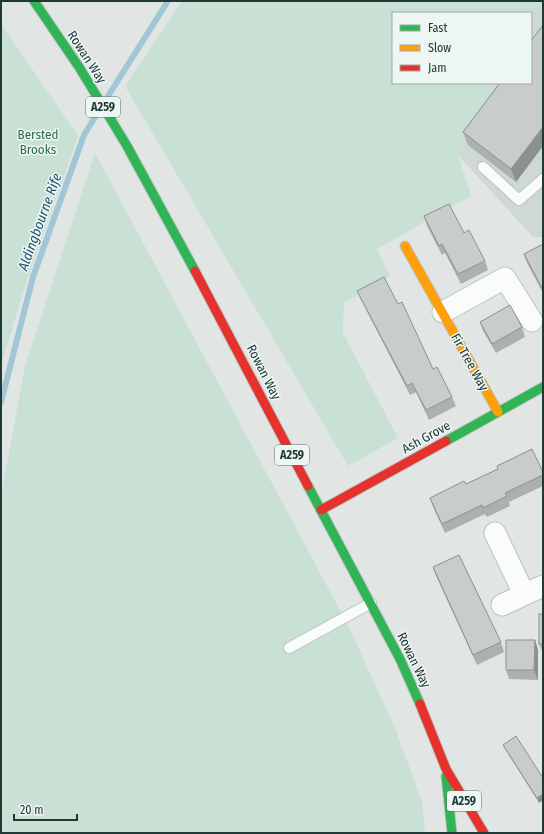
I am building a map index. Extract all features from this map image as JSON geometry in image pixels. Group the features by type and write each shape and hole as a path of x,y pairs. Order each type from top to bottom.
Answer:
{"main road":[{"name":"Rowan Way","path":"34,1 79,67 127,146 230,335 400,659 426,718 446,769 484,833"},
{"name":"Fir Tree Way","path":"405,246 498,412"},
{"name":"Ash Grove","path":"321,510 543,387"},
{"name":"Rowan Way","path":"446,769 452,833"}],"street":[{"path":"443,312 506,278 532,321"},
{"path":"495,533 524,594"},
{"path":"502,605 543,586"}],"lane":[{"path":"483,167 519,200 543,179"},
{"path":"289,648 371,603"}],"shaded area":[{"path":"540,1 543,1 543,237 533,237 458,155 495,84 532,84 532,16"}],"green space":[{"path":"182,1 540,1 532,16 532,12 392,12 392,84 495,84 458,155 471,196 377,249 390,276 344,303 343,333 398,438 348,466 125,86"},
{"name":"Bersted Brooks","path":"1,24 78,136 27,280 1,365"},
{"path":"95,153 349,627 395,728 422,802 425,833 1,833 1,496 25,366"}],"building":[{"path":"543,25 543,127 511,169 463,132 499,84 532,84 532,40"},
{"path":"449,204 464,233 469,230 485,261 458,274 442,244 439,246 424,216"},
{"path":"543,244 543,290 524,254"},
{"path":"384,277 398,304 402,302 433,369 437,367 452,397 426,410 412,383 407,386 357,291"},
{"path":"510,305 522,327 492,344 480,322"},
{"path":"532,449 543,475 505,493 507,496 483,508 482,505 442,524 430,498 464,481 466,484 498,469 497,466"},
{"path":"459,555 501,642 473,655 433,567"},
{"path":"539,614 543,614 543,644 539,644"},
{"path":"506,640 535,640 534,670 506,670"},
{"path":"516,736 543,778 543,794 537,798 503,745"}],"waterway":[{"name":"Aldingbourne Rife","path":"105,101 168,1"},
{"name":"Aldingbourne Rife","path":"1,402 33,277 84,135 100,109"}],"traffic: fast":[{"path":"34,1 79,67 127,146 195,271"},
{"path":"446,441 543,387"},
{"path":"308,486 400,659 420,704"},
{"path":"446,776 452,833"}],"traffic: slow":[{"path":"405,246 498,412"}],"traffic: jam":[{"path":"195,271 308,486"},
{"path":"321,510 446,441"},
{"path":"420,704 446,769 484,833"}]}
